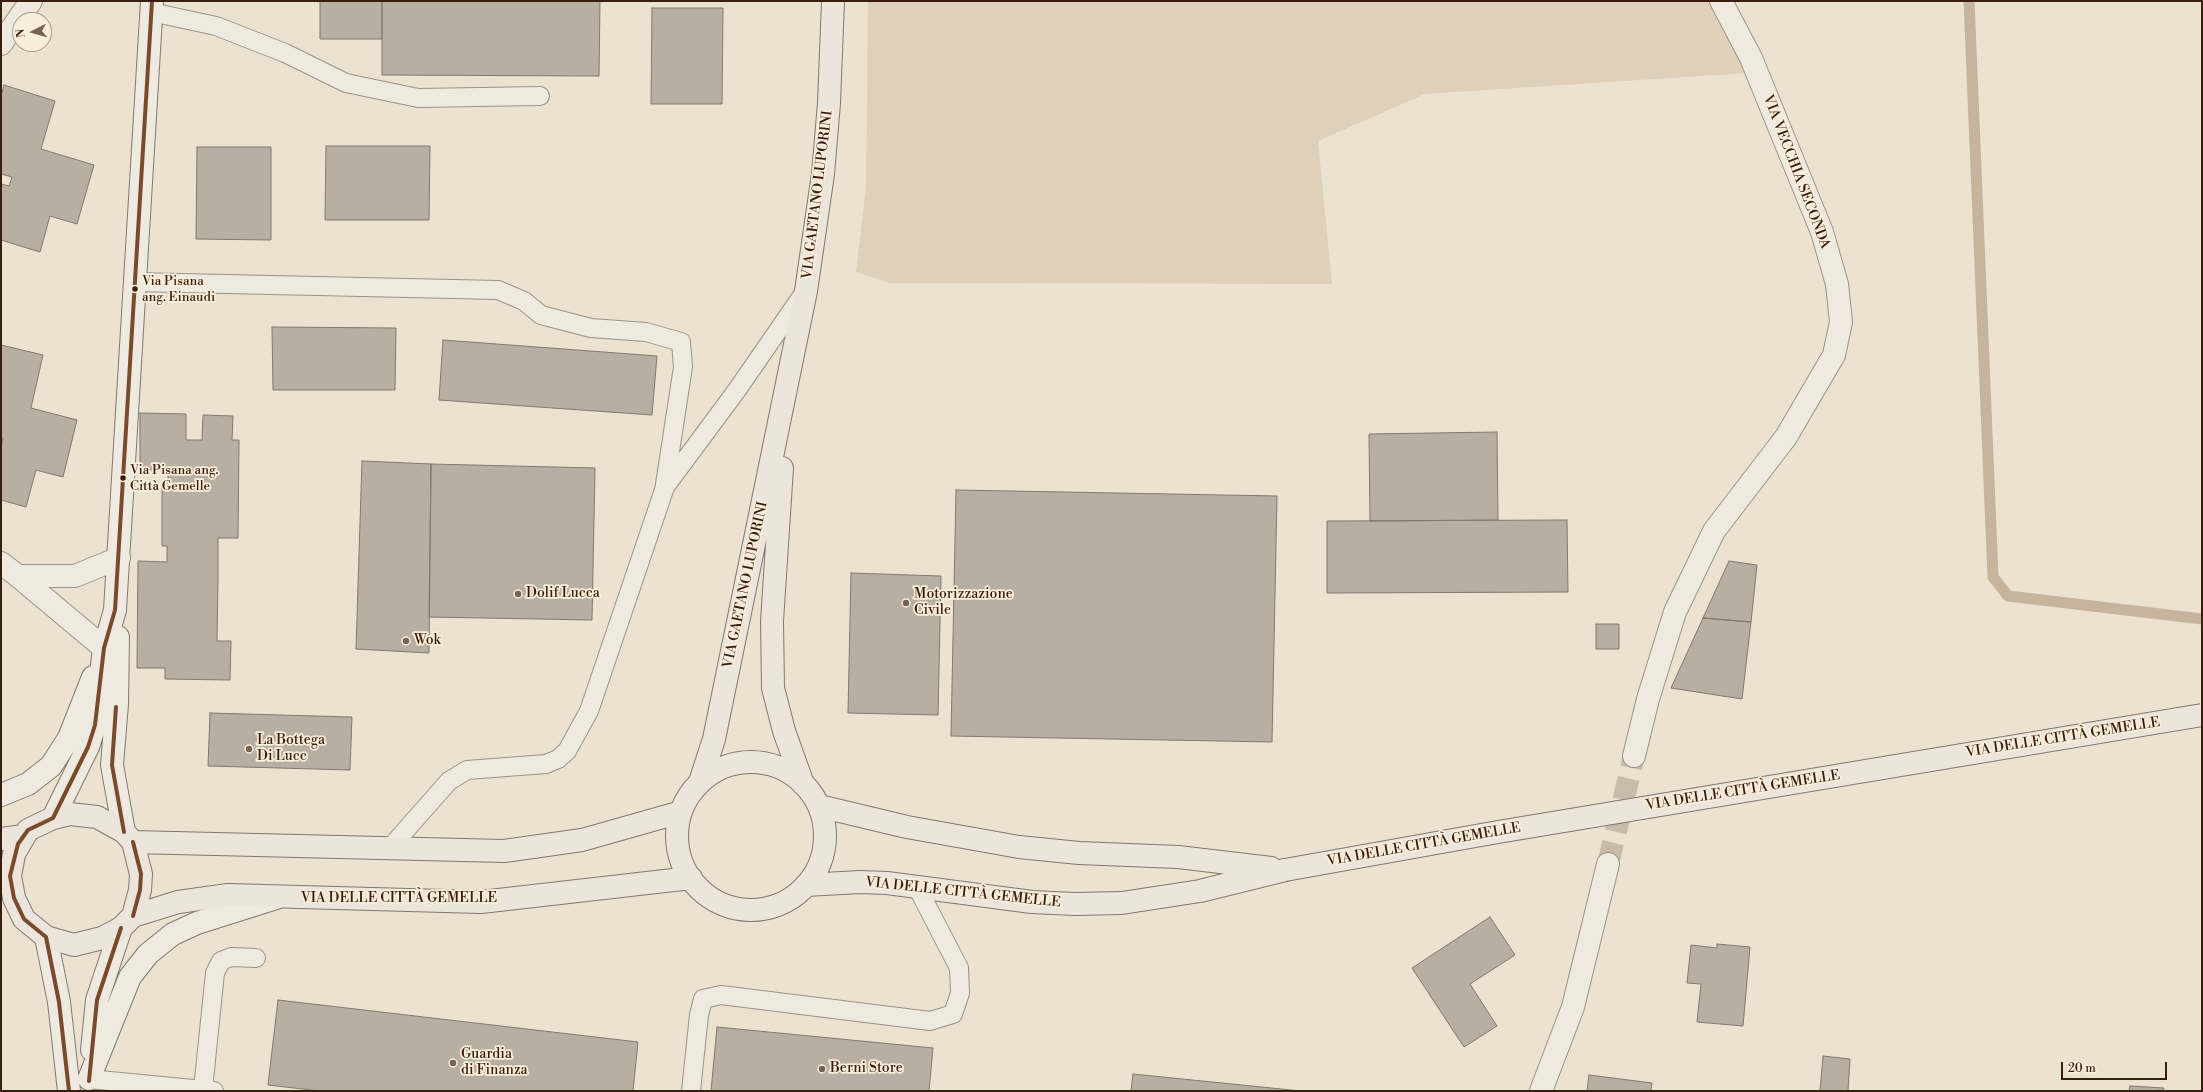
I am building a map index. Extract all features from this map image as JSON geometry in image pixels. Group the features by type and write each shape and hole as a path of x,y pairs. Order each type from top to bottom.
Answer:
{"main road":[{"path":"1,44 31,1"},
{"name":"VIA GAETANO LUPORINI","path":"700,782 714,739 788,387 806,291 823,174 829,103 833,1"},
{"name":"VIA VECCHIA SECONDA","path":"1634,756 1648,699 1675,612 1714,530 1786,437 1834,355 1841,322 1837,284 1822,232 1751,58 1721,1"},
{"path":"1,795 28,784 51,766 69,738 104,648 115,610 152,6"},
{"name":"VIA GAETANO LUPORINI","path":"788,387 772,621 772,688 784,731 803,784"},
{"path":"10,570 75,576 119,558"},
{"path":"10,570 104,648"},
{"path":"88,1085 97,1000 140,890 140,874 128,837 112,766 118,659 118,631 115,610"},
{"path":"53,818 88,747 95,725 104,648"},
{"name":"VIA DELLE CITTÀ GEMELLE","path":"806,885 860,882 917,887 1032,902 1075,904 1122,903 1200,891 1285,870 1513,829 2202,715"},
{"name":"VIA GAETANO LUPORINI","path":"740,763 763,763 785,770 803,784 819,806 824,828 824,849 818,868 806,885 794,897 779,905 762,910 745,910 728,907 712,900 699,889 690,878 681,861 678,844 678,828 681,812 689,796 700,782 719,770 740,763"},
{"name":"VIA DELLE CITTÀ GEMELLE","path":"819,806 908,827 1019,847 1079,853 1178,857 1285,870"},
{"path":"127,922 102,938 74,944 46,937 10,908 14,898 10,876 14,854 23,836 34,826 53,818 70,814 97,816 128,837 388,849 504,851 582,840 681,812"},
{"path":"1,839 23,836"},
{"path":"1541,1091 1573,1007 1608,864"},
{"name":"VIA DELLE CITTÀ GEMELLE","path":"127,922 178,902 228,895 276,898 481,902 690,878"},
{"path":"88,1085 130,977 148,954 173,934 197,923 276,898"},
{"path":"46,937 59,1002 69,1091"}],"lane":[{"path":"152,6 216,26 285,53 346,83 418,98 540,96"},
{"path":"136,282 498,290 524,301 541,314 592,328 646,332 681,342 683,367 665,487 589,711 568,751 558,759 546,764 467,770 449,781 388,849"},
{"path":"665,487 737,390 806,291"},
{"path":"691,1091 699,1015 703,999 720,995 930,1021 953,1014 960,993 959,968 917,887"},
{"path":"88,1085 209,1090 215,973 221,961 231,957 256,958"}],"shaded area":[{"path":"868,1 1714,1 1747,73 1425,94 1318,141 1332,284 890,283 856,272 866,187"}],"building":[{"path":"320,1 382,1 382,39 320,39"},
{"path":"382,1 600,1 599,76 382,75"},
{"path":"652,8 723,8 722,104 651,104"},
{"path":"4,85 55,101 41,149 94,165 77,224 50,216 40,252 1,240 1,184 9,186 12,177 1,174 1,96"},
{"path":"326,146 430,146 429,220 325,220"},
{"path":"197,147 271,147 271,240 196,239"},
{"path":"272,327 396,328 395,390 273,390"},
{"path":"443,340 657,356 652,415 439,400"},
{"path":"1,345 43,355 31,408 77,420 63,477 36,470 26,507 1,500 1,447 3,438 1,438"},
{"path":"140,413 186,414 186,440 202,440 203,415 233,416 232,440 239,440 238,538 218,538 217,641 231,641 230,680 165,679 165,668 137,668 138,561 167,562 167,546 162,546 162,487 168,487 168,470 140,470"},
{"path":"1497,432 1498,520 1370,521 1369,434"},
{"path":"362,461 431,464 429,653 356,649"},
{"path":"431,464 595,468 592,620 429,617"},
{"path":"956,490 1277,496 1272,742 951,736"},
{"path":"1567,520 1568,592 1327,593 1327,521"},
{"path":"1729,561 1757,565 1751,622 1703,618"},
{"path":"851,573 941,576 938,715 848,713"},
{"path":"1703,618 1751,622 1742,699 1671,688"},
{"path":"1596,624 1619,624 1619,649 1596,649"},
{"path":"210,713 352,717 350,770 208,766"},
{"path":"1490,917 1515,955 1470,984 1497,1026 1464,1047 1412,968"},
{"path":"1717,944 1750,947 1743,1026 1697,1022 1701,984 1687,983 1691,945 1717,948"},
{"name":"Guardia di Finanza","path":"278,1000 638,1042 633,1091 320,1091 268,1085"},
{"name":"Berni Store","path":"717,1027 933,1048 929,1091 711,1091"},
{"path":"1823,1056 1850,1059 1848,1091 1820,1091"},
{"path":"1133,1074 1301,1091 1131,1091"},
{"path":"1589,1075 1652,1083 1651,1091 1587,1091"},
{"path":"2130,1086 2164,1088 2163,1091 2129,1091"}],"waterway":[{"path":"1969,1 1993,577 2008,596 2202,619"}],"tunnel":[{"path":"1608,864 1634,756"}],"transit line":[{"path":"69,1091 59,1002 46,937 24,919 14,898 10,876 18,844 28,830 53,818 88,747 95,725 104,648 115,610 152,1"},
{"path":"116,707 112,765 124,832"},
{"path":"133,842 141,874 140,890 133,916"},
{"path":"89,1081 97,1000 121,928"}],"place":[{"name":"Via Pisana ang. Einaudi","path":"135,289"},
{"name":"Via Pisana ang. Città Gemelle","path":"123,478"},
{"name":"Dolif Lucca","path":"518,594"},
{"name":"Motorizzazione Civile","path":"906,603"},
{"name":"Wok","path":"406,641"},
{"name":"La Bottega Di Lucc","path":"249,749"},
{"name":"Guardia di Finanza","path":"453,1063"},
{"name":"Berni Store","path":"822,1069"}]}
